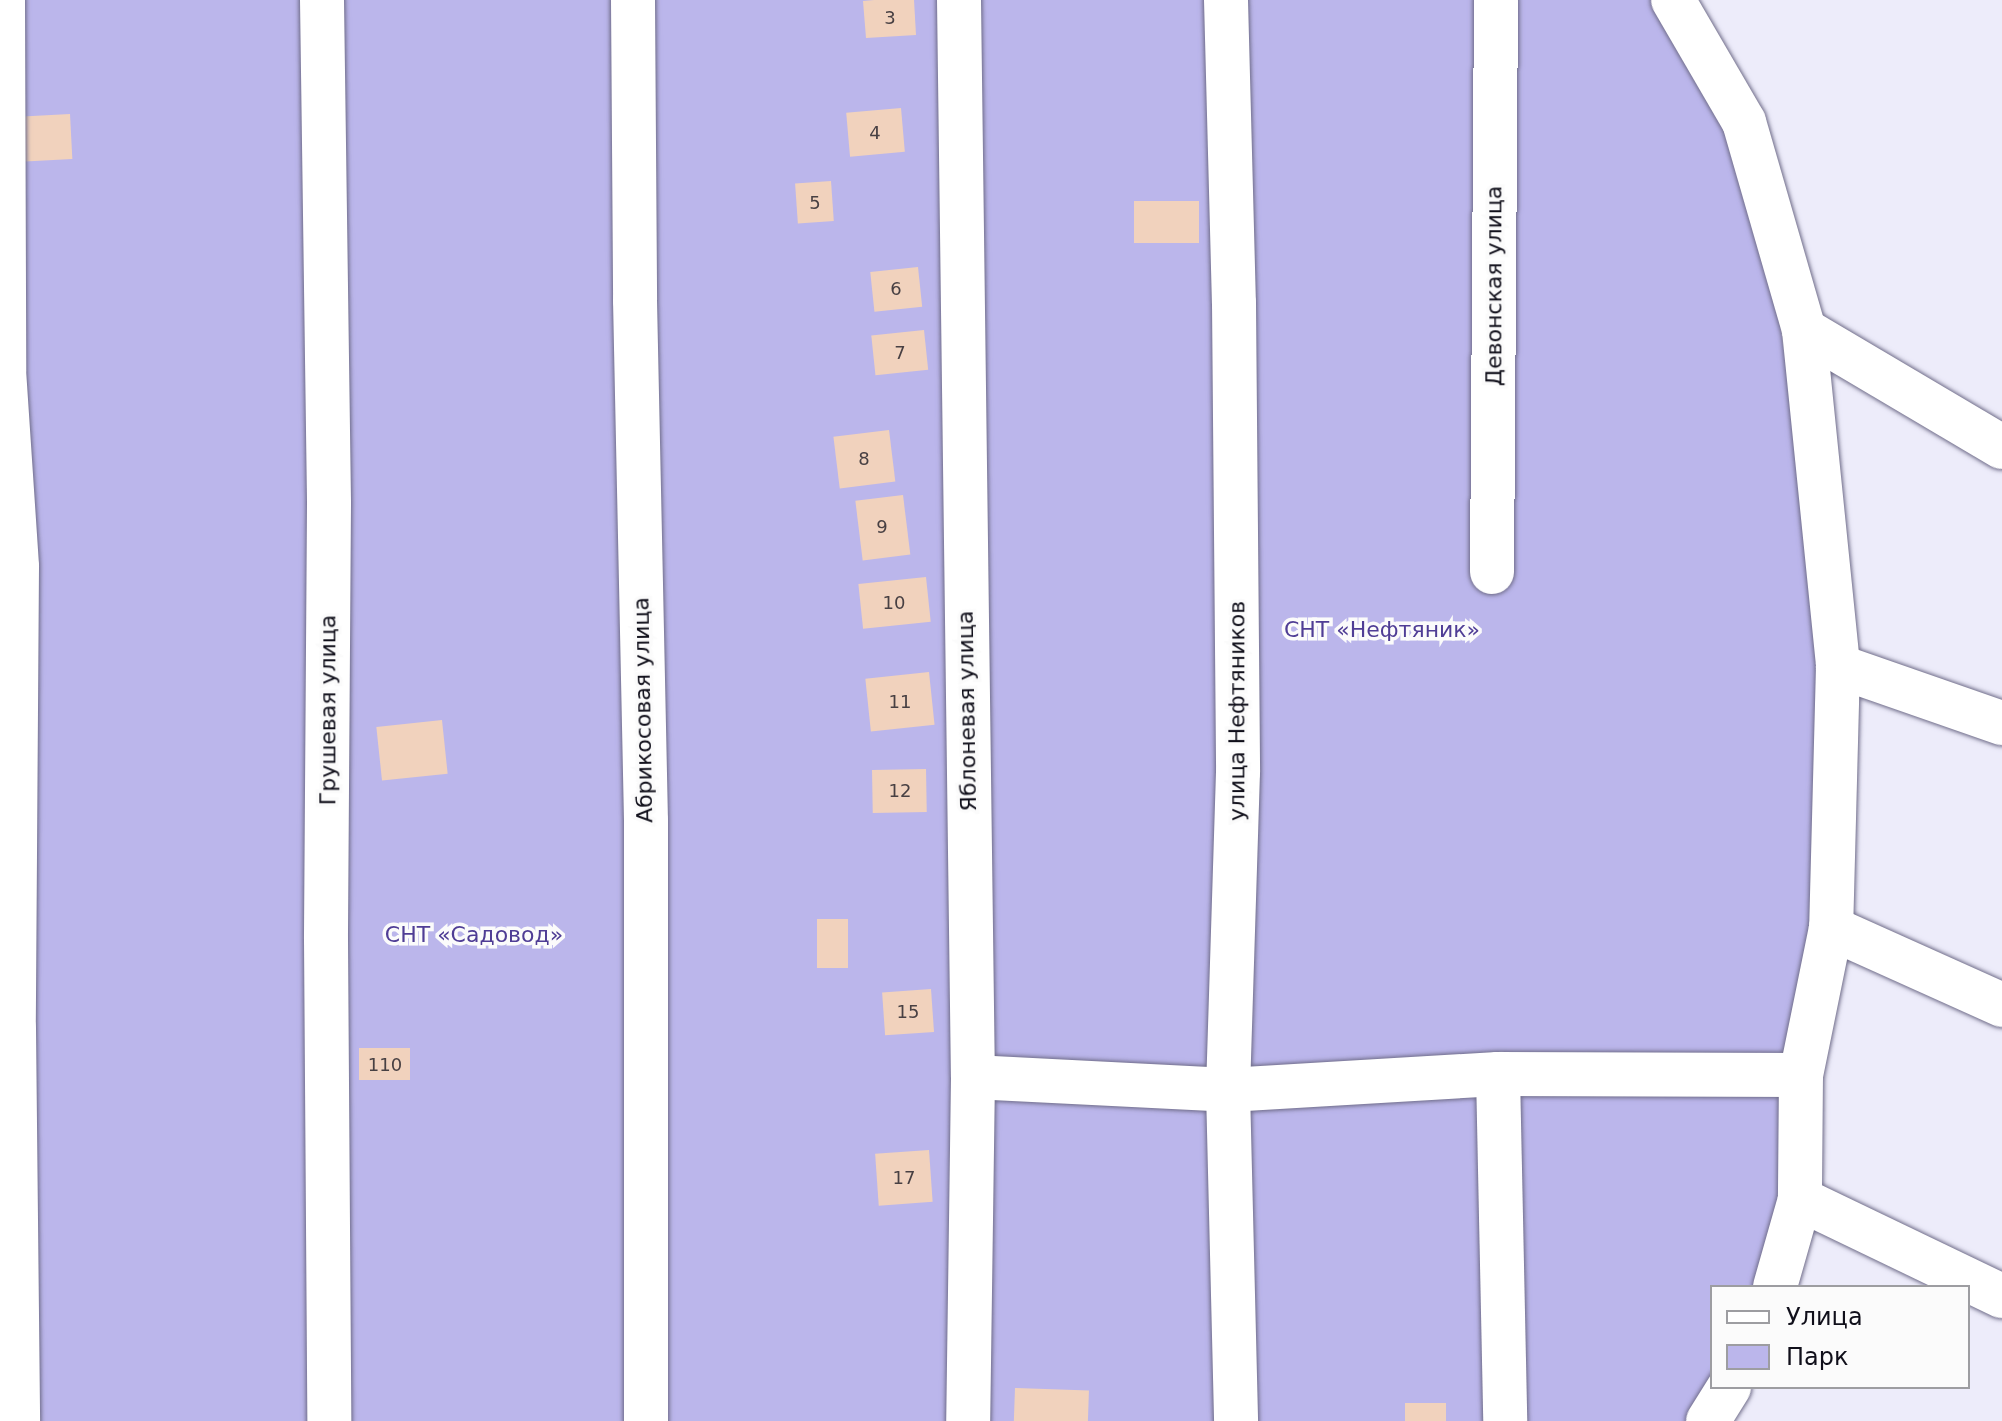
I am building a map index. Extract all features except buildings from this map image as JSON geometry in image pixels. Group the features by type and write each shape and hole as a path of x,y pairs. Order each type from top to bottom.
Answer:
{"street":[{"path":"3,0 4,370 17,567 14,1028 18,1421"},
{"name":"Грушевая улица","path":"322,0 329,504 329,1421"},
{"name":"Абрикосовая улица","path":"633,0 635,300 646,821 646,1421"},
{"name":"Яблоневая улица","path":"959,0 973,1077 968,1421"},
{"name":"улица Нефтяников","path":"1226,0 1234,303 1238,757 1228,1090 1236,1421"},
{"name":"Девонская улица","path":"1492,572 1496,0"},
{"path":"1673,0 1744,122 1804,330 1838,666 1831,928 1801,1075 1800,1199 1776,1285"},
{"path":"1804,330 2002,447"},
{"path":"1838,666 2002,723"},
{"path":"1831,928 2002,1005"},
{"path":"973,1077 1228,1090 1498,1074 1801,1075"},
{"path":"1498,1074 1505,1421"},
{"path":"1800,1199 2002,1296"},
{"path":"1708,1421 1728,1389"}],"green space":[{"path":"0,0 1651,0 1729,138 1777,304 1820,605 1819,883 1783,1229 1766,1285 1710,1285 1711,1389 1698,1421 0,1421"}],"park label":[{"name":"СНТ «Нефтяник»","path":"1382,630"},
{"name":"СНТ «Садовод»","path":"474,935"}]}
